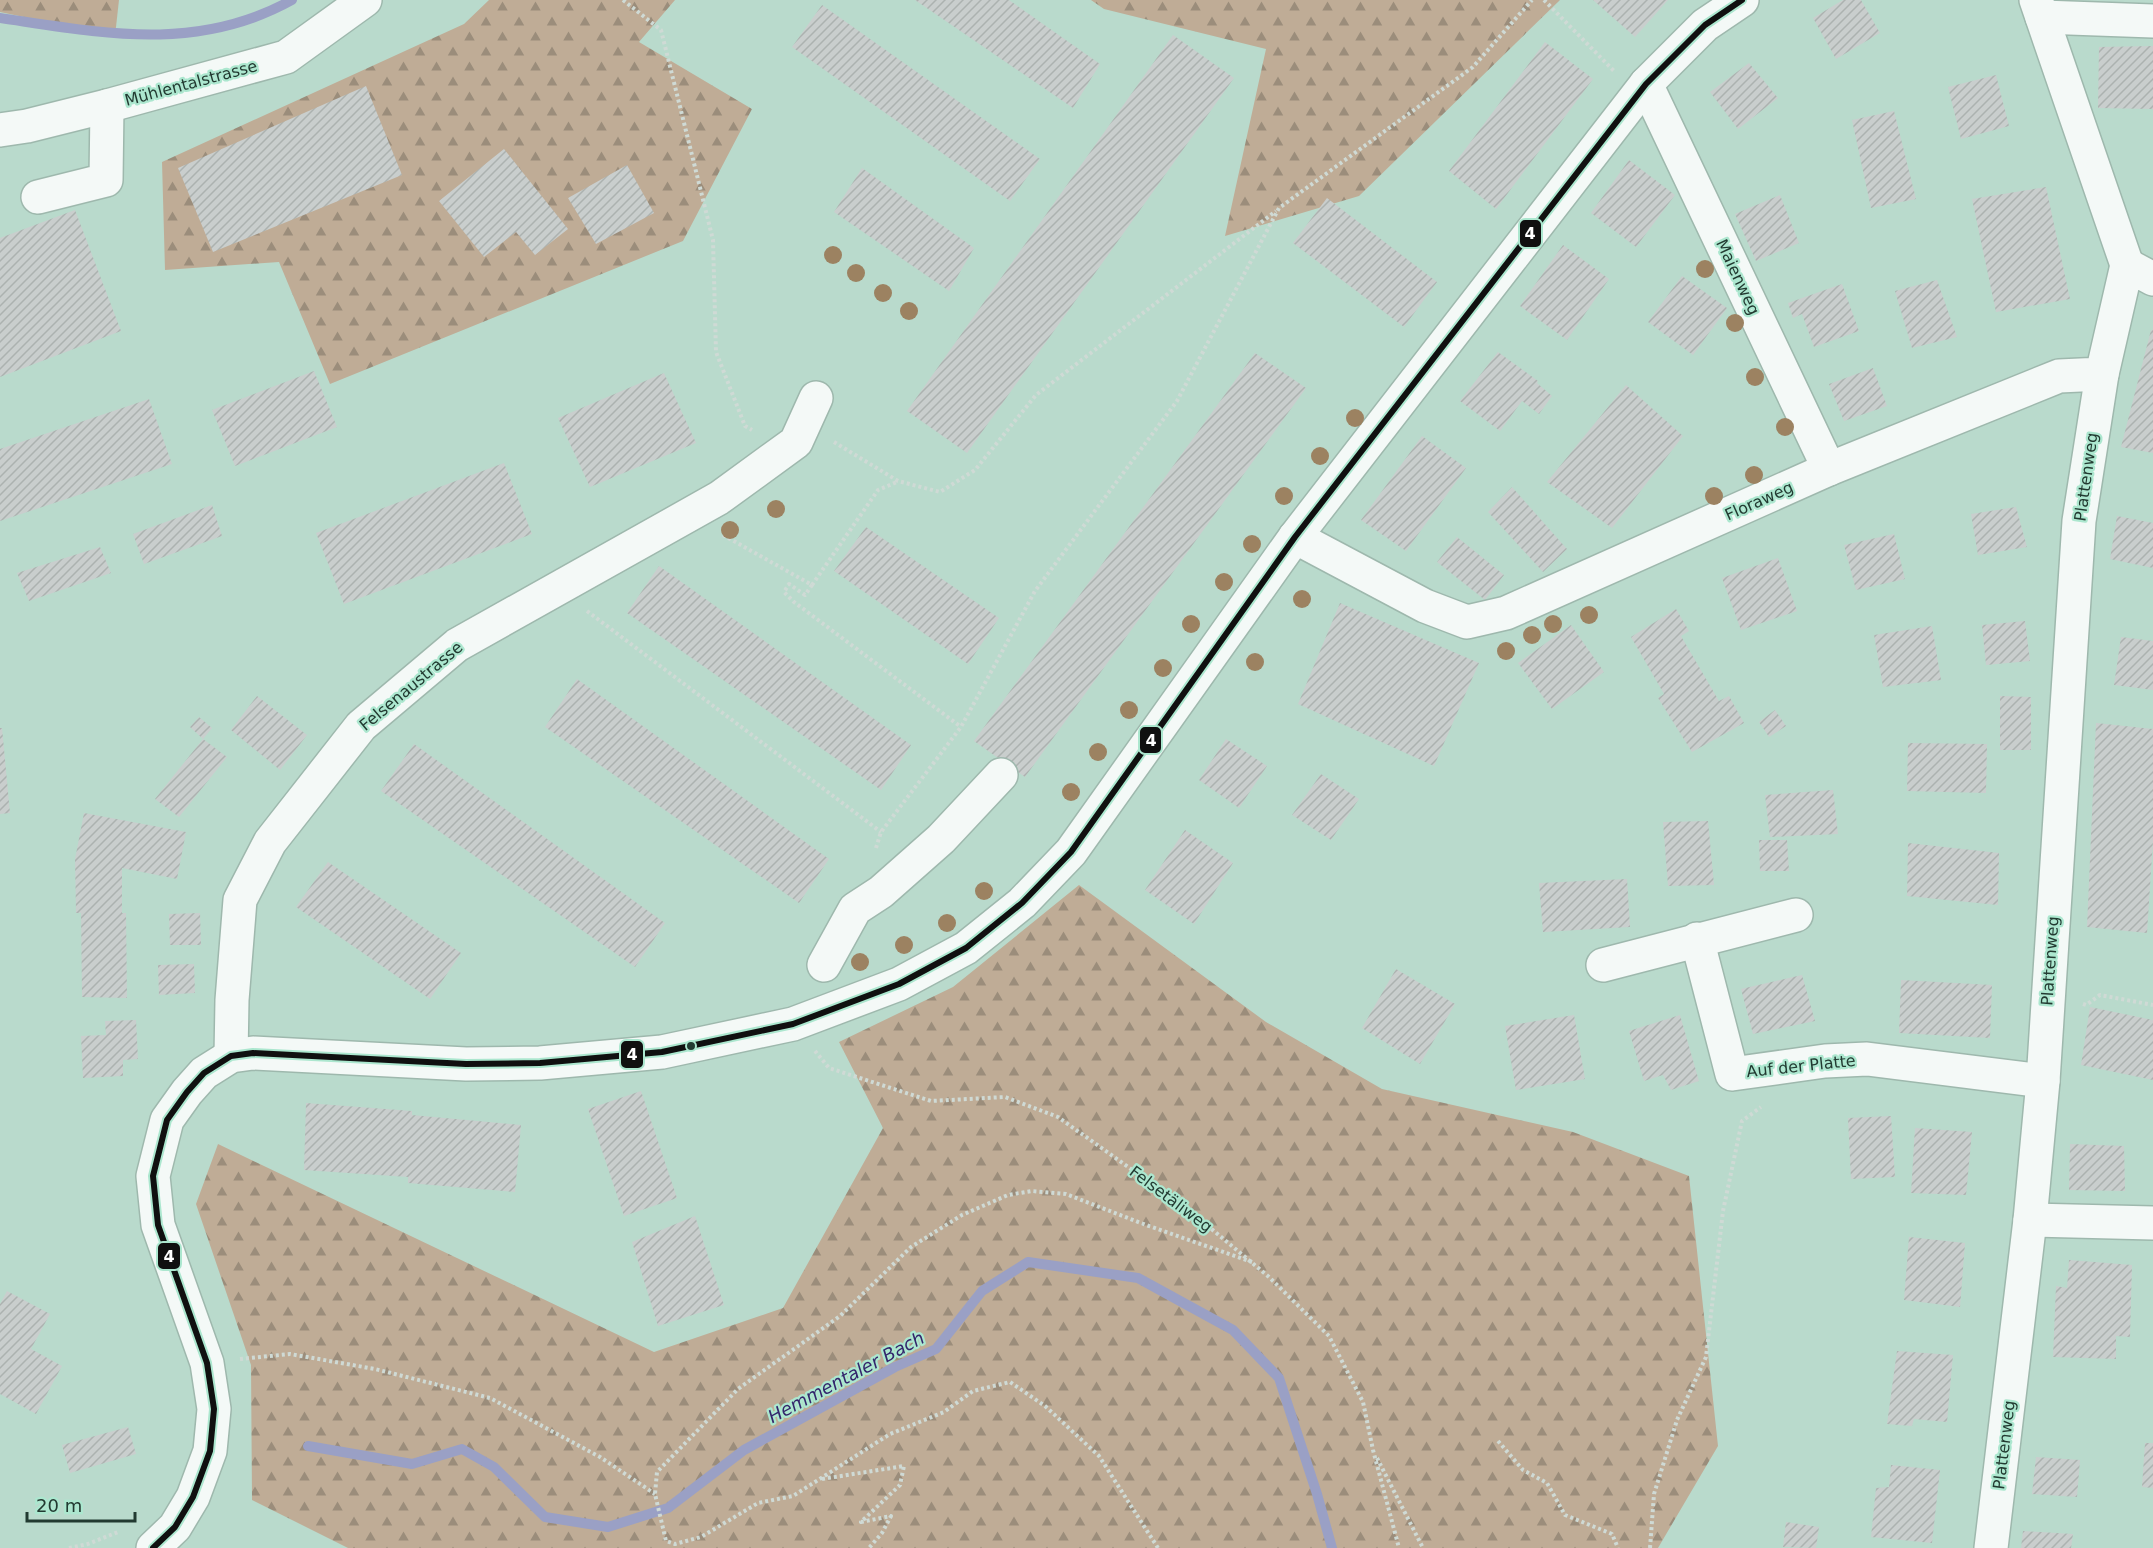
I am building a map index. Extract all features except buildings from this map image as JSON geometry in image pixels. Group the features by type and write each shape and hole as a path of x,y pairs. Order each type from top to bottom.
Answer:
{"street":[{"name":"Mühlentalstrasse","path":"0,130 27,126 107,106 286,57 365,0"},
{"path":"153,1548 175,1527 193,1497 210,1451 214,1409 207,1363 158,1225 153,1176 167,1120 204,1072 231,1056 265,1053 466,1064 540,1063 662,1052 794,1024 899,984 966,948 1022,903 1071,852 1295,537 1642,90 1705,25 1742,0"},
{"path":"2102,374 2140,272 2039,9 2153,21"},
{"name":"Maienweg","path":"1642,90 1829,470"},
{"path":"38,197 105,180 107,106"},
{"name":"Floraweg","path":"1295,537 1425,606 1467,622 1506,613 1829,470 2059,376 2102,374"},
{"name":"Plattenweg","path":"1990,1548 2030,1220 2043,1081 2079,521 2102,374"},
{"name":"Felsenaustrasse","path":"231,1056 232,1000 240,900 270,842 361,726 457,645 719,498 796,442 810,410"},
{"path":"824,965 855,909 881,892 941,839 1001,775"},
{"path":"1603,965 1796,915"},
{"name":"Auf der Platte","path":"1697,939 1732,1074 1825,1061 1867,1059 2043,1081"},
{"path":"2030,1220 2153,1223"}],"path":[{"path":"623,0 661,30 713,240 716,352 745,426 785,450"},
{"path":"810,410 898,481 940,492 975,470 1036,395 1279,208 1473,68 1532,0"},
{"path":"1544,0 1642,90"},
{"path":"874,854 881,832 961,728 1035,591 1177,400 1279,208"},
{"path":"898,481 878,490 805,595 789,584 784,592 794,602 961,728"},
{"path":"688,515 812,585"},
{"path":"557,589 881,832"},
{"path":"2048,997 2086,1005 2100,995 2153,1005"},
{"name":"Felsetäliweg","path":"794,1024 829,1068 931,1101 1005,1097 1058,1117 1190,1211 1252,1262 1329,1336 1363,1402 1399,1548"},
{"path":"1650,1548 1654,1494 1677,1420 1706,1357 1723,1211 1742,1121 1770,1101"},
{"path":"1158,1548 1099,1456 1045,1406 1010,1382 973,1391 944,1412 890,1434 793,1496 758,1503 701,1537 675,1544 666,1541 655,1494 657,1472 738,1389 840,1316 911,1247 962,1215 1008,1195 1032,1191 1066,1194 1252,1262"},
{"path":"207,1363 290,1354 375,1369 490,1398 600,1457 655,1494"},
{"path":"1498,1441 1523,1470 1547,1483 1565,1515 1612,1534 1618,1548"},
{"path":"1373,1450 1423,1548"},
{"path":"820,1479 904,1466 900,1485 861,1522 891,1516 882,1533 868,1548"},
{"path":"69,1548 88,1544 118,1532"}],"green space":[{"path":"0,0 119,0 115,36 0,12"},
{"path":"489,0 675,0 639,42 752,109 683,241 330,384 279,262 165,270 162,162 464,24"},
{"path":"1091,0 1560,0 1359,196 1225,236 1266,49 1104,9"},
{"path":"1079,885 1266,1022 1382,1089 1573,1132 1689,1176 1718,1446 1658,1548 348,1548 252,1500 251,1365 196,1204 218,1144 654,1352 783,1308 883,1128 839,1042 953,987"}],"waterway":[{"path":"0,18 112,33 185,33 221,27 256,17 292,0"},
{"name":"Hemmentaler Bach","path":"308,1446 412,1464 462,1449 494,1467 545,1517 608,1527 668,1508 744,1450 895,1367 936,1349 982,1291 1028,1262 1138,1278 1233,1330 1279,1378 1332,1548"}],"transit line":[{"name":"4","path":"153,1548 175,1527 193,1497 210,1451 214,1409 207,1363 158,1225 153,1176 167,1120 204,1073 231,1056 253,1053 466,1064 540,1063 662,1052 793,1024 899,984 966,948 1022,903 1071,852 1295,537 1646,84 1705,25 1742,0"}]}
